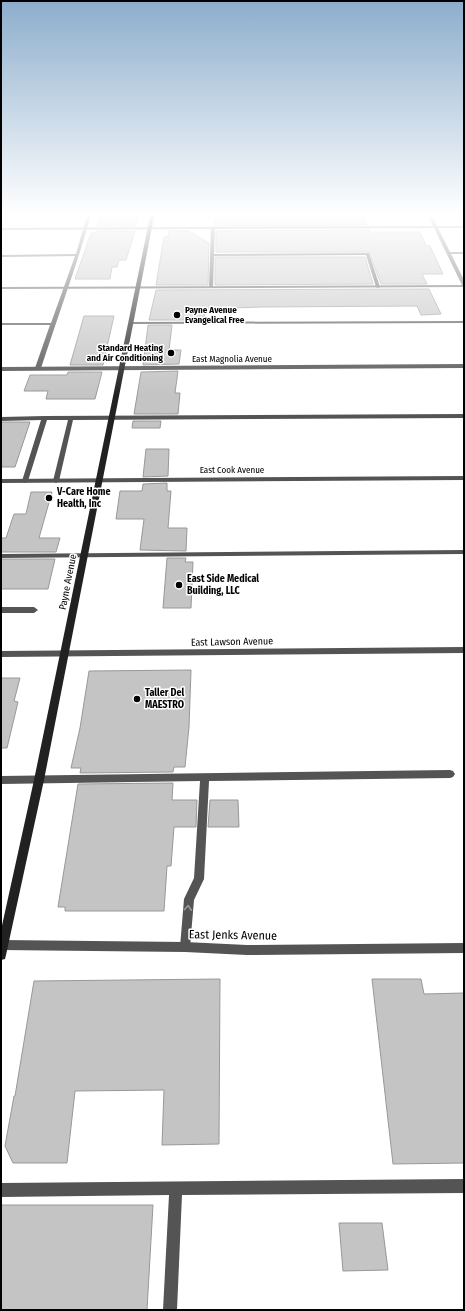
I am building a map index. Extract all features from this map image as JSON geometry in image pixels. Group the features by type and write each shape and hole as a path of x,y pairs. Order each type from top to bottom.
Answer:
{"street":[{"path":"38,368 71,273"},
{"name":"Payne Avenue","path":"2,949 39,780 141,273"},
{"path":"211,273 211,287"},
{"path":"374,273 378,287"},
{"path":"1,288 378,287 464,285 458,273"},
{"path":"131,323 464,322"},
{"path":"1,324 53,324"},
{"name":"East Magnolia Avenue","path":"1,369 464,366"},
{"path":"1,418 464,416"},
{"path":"25,481 45,418"},
{"path":"56,481 71,418"},
{"name":"East Cook Avenue","path":"1,481 464,478"},
{"path":"1,556 464,552"},
{"path":"1,610 34,610"},
{"name":"East Lawson Avenue","path":"1,654 464,650"},
{"path":"1,780 450,774"},
{"path":"185,947 189,899 199,879 205,778"},
{"name":"East Jenks Avenue","path":"2,949 185,947 247,950 464,948"},
{"path":"1,1190 464,1186"},
{"path":"170,1310 176,1189"}],"building":[{"path":"77,273 111,273 110,279 75,279"},
{"path":"158,273 208,273 208,285 156,285"},
{"path":"215,273 370,273 373,284 215,285"},
{"path":"377,273 443,274 422,274 427,284 381,284"},
{"path":"429,289 441,314 421,315 417,306 262,307 205,309 204,320 149,320 156,290"},
{"path":"84,316 114,316 103,365 70,365"},
{"path":"148,325 172,325 169,350 181,350 179,364 143,365"},
{"path":"178,371 175,393 180,393 178,414 134,414 141,372"},
{"path":"68,372 102,372 95,399 46,399 48,391 24,391 30,375 67,375"},
{"path":"133,421 161,421 160,428 132,428"},
{"path":"1,422 30,422 15,467 1,467"},
{"path":"146,449 169,449 168,476 143,477"},
{"path":"167,483 167,491 171,491 168,528 187,528 186,551 140,550 144,519 116,519 120,491 142,491 143,484"},
{"path":"31,492 52,492 39,538 60,538 56,552 1,552 1,538 6,538 14,514 26,514"},
{"name":"East Side Medical Building, LLC","path":"167,558 186,558 185,562 193,562 191,608 163,608"},
{"path":"1,559 55,559 48,589 1,589"},
{"path":"191,670 189,727 185,767 174,767 173,772 80,773 81,768 71,768 80,728 89,671"},
{"path":"1,678 20,678 14,701 18,702 7,748 1,748"},
{"path":"173,783 172,800 197,800 196,827 174,827 171,866 167,866 164,911 65,911 65,907 58,907 78,784"},
{"path":"210,800 238,800 239,827 208,827"},
{"path":"220,979 219,1144 162,1145 164,1090 75,1091 67,1163 13,1163 5,1146 34,981"},
{"path":"372,979 421,979 424,994 464,993 464,1163 393,1164"},
{"path":"1,1205 153,1205 147,1310 1,1310"},
{"path":"339,1223 382,1223 388,1270 343,1271"}],"place":[{"name":"Payne Avenue Evangelical Free","path":"177,315"},
{"name":"Standard Heating and Air Conditioning","path":"171,353"},
{"name":"V-Care Home Health, Inc","path":"49,498"},
{"name":"East Side Medical Building, LLC","path":"179,585"},
{"name":"Taller Del MAESTRO","path":"137,699"}]}
